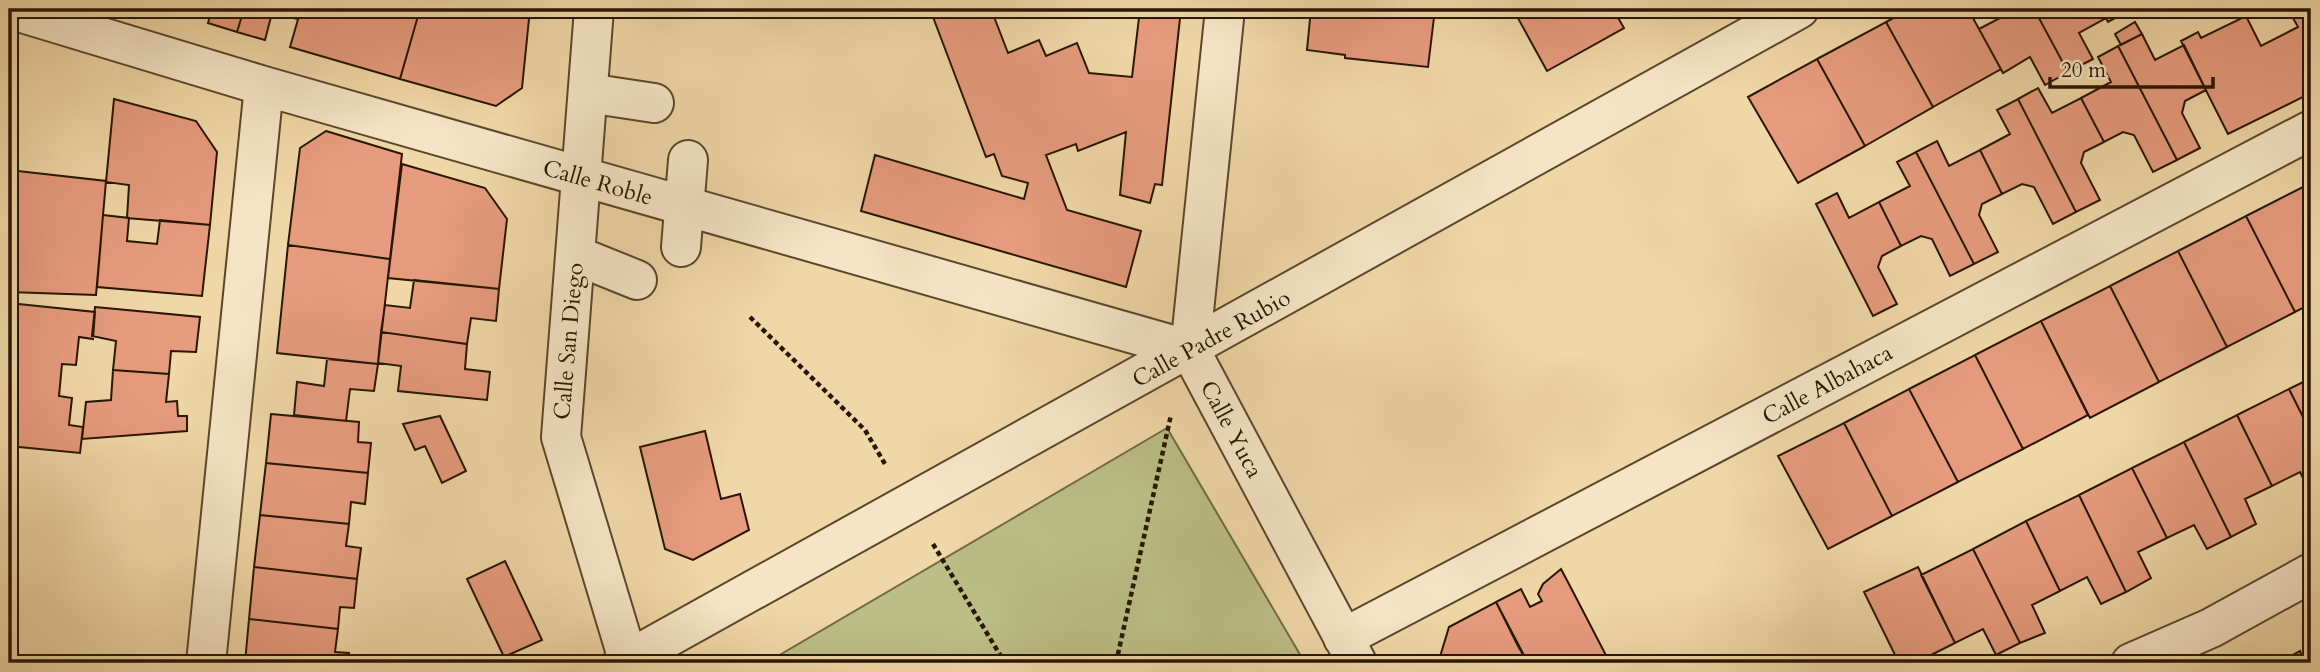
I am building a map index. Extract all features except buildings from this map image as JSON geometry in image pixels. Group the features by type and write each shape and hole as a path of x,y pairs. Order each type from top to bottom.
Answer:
{"street":[{"name":"Calle Roble","path":"9,9 581,178 1190,350"},
{"name":"Calle San Diego","path":"594,9 561,437 626,662"},
{"path":"1190,350 1225,9"},
{"name":"Calle Padre Rubio","path":"626,662 1799,9"},
{"path":"206,663 264,86"},
{"path":"588,93 654,103"},
{"name":"Calle Albahaca","path":"1350,651 2311,130"},
{"path":"681,247 688,160"},
{"path":"575,255 637,280"},
{"name":"Calle Yuca","path":"1190,350 1350,651"},
{"path":"2131,663 2211,628 2311,573"}],"path":[{"path":"750,317 865,430 1005,663"},
{"path":"1048,663 1081,659 1115,663 1167,428 1190,350"}],"green space":[{"path":"1167,428 1305,663 766,663"}]}
